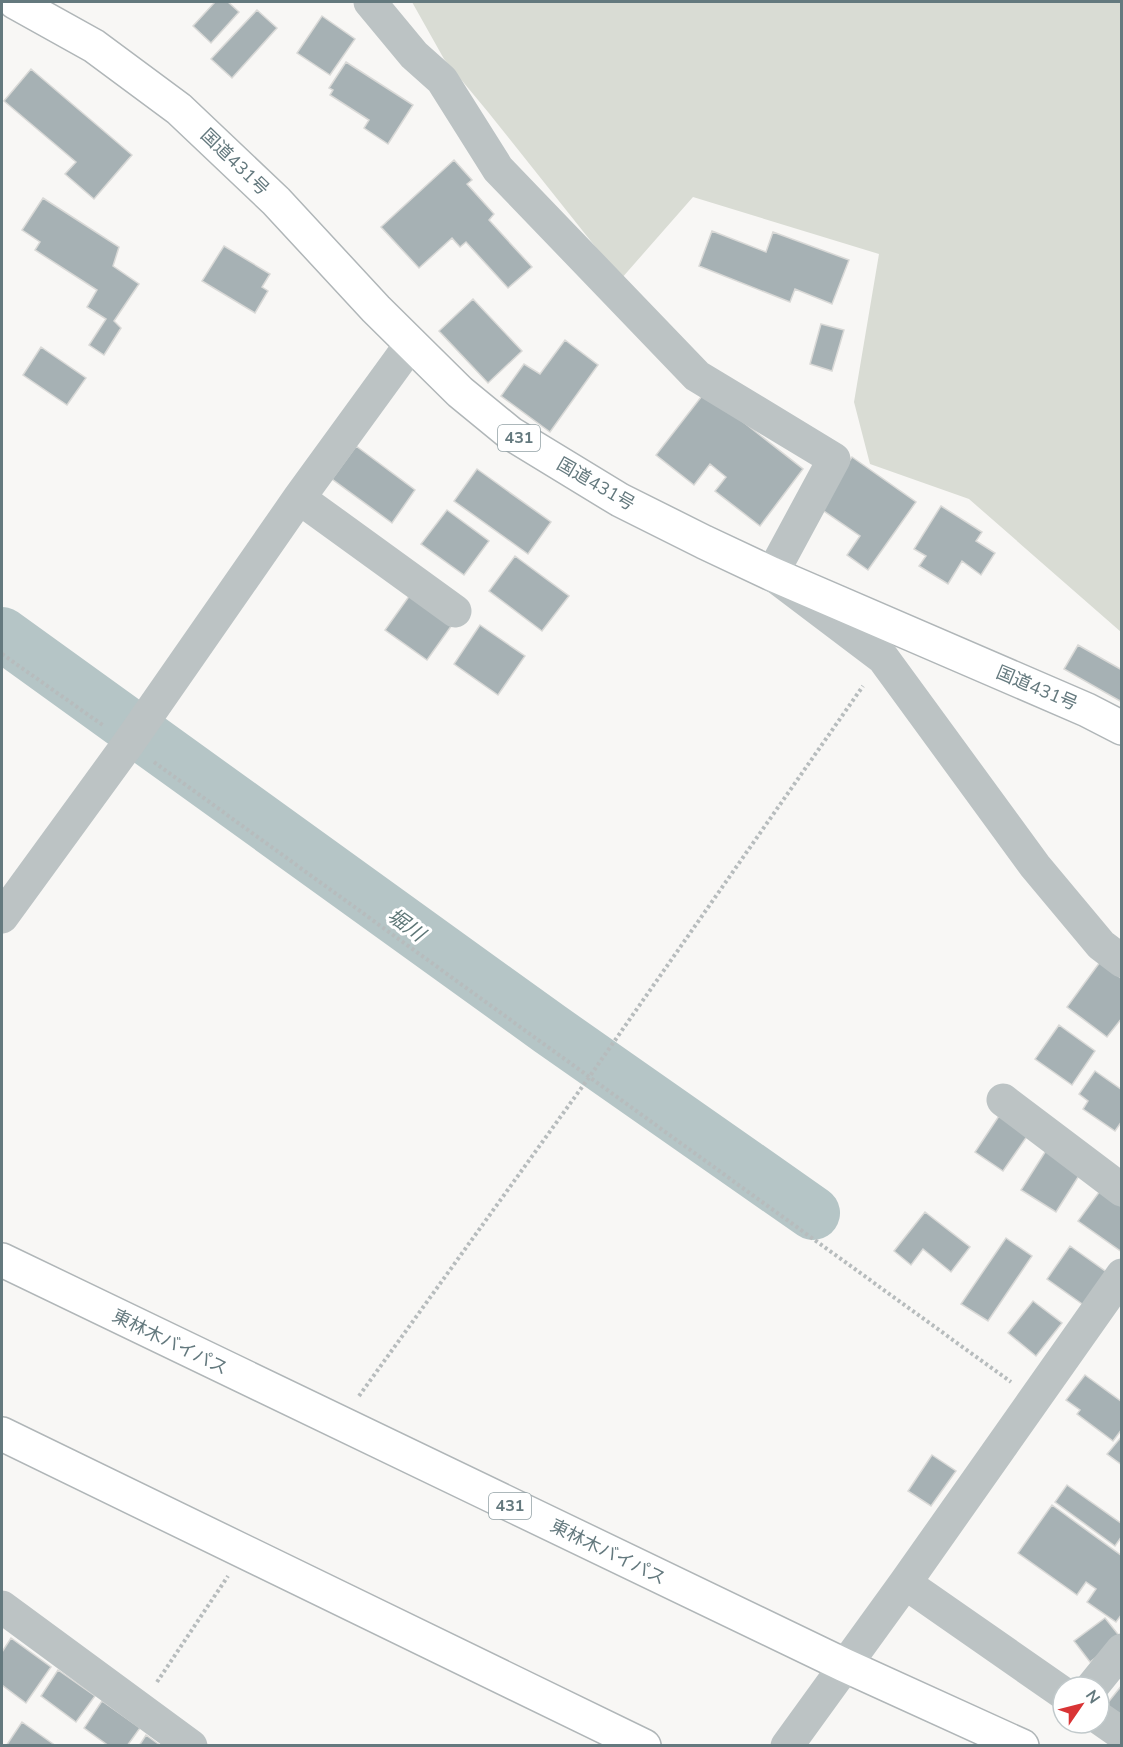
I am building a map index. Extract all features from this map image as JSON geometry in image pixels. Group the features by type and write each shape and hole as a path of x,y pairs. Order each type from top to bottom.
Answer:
{"highway":[{"name":"国道431号","path":"15,2 94,46 179,109 276,201 411,344 460,392 510,433 620,500 772,574 1087,710 1122,728"},
{"name":"東林木バイパス","path":"2,1260 844,1665 1022,1746"},
{"path":"2,1434 644,1746"}],"street":[{"path":"370,2 414,55 442,80 498,169 697,376 834,459 772,574 883,658 1035,866 1101,945 1122,961"},
{"path":"2,917 128,744 299,498 411,344"},
{"path":"299,498 455,611"},
{"path":"1003,1100 1122,1190"},
{"path":"787,1746 1122,1275"},
{"path":"905,1583 1051,1685"},
{"path":"4,1613 192,1746"},
{"path":"1102,1675 1122,1650"}],"path":[{"path":"2,654 590,1076 1035,1400"},
{"path":"339,1424 590,1076 883,658"},
{"path":"140,1708 244,1553"}],"shaded area":[{"path":"412,2 1121,2 1121,632 969,499 870,464 854,402 879,254 693,197 621,279 444,59"}],"building":[{"path":"215,2 228,2 239,12 211,43 193,26"},
{"path":"257,10 277,28 232,78 211,59"},
{"path":"322,16 355,39 330,75 297,53"},
{"path":"346,62 413,105 388,144 364,128 369,120 330,95 333,90 329,88"},
{"path":"31,69 132,155 94,199 65,174 76,162 4,101"},
{"path":"454,160 472,180 467,184 494,214 489,220 532,267 508,288 466,242 460,247 452,238 419,268 381,227"},
{"path":"43,198 119,247 113,266 139,284 114,321 121,328 104,355 89,345 106,319 87,307 97,290 35,250 40,242 22,230"},
{"path":"712,231 766,252 773,232 849,260 832,304 795,289 790,302 699,266"},
{"path":"224,246 270,274 262,287 268,291 255,313 202,281"},
{"path":"473,299 522,351 488,383 439,331"},
{"path":"821,324 844,330 832,371 810,364"},
{"path":"565,340 598,365 550,432 501,396 524,364 540,374"},
{"path":"41,347 86,378 67,405 23,375"},
{"path":"705,392 803,469 760,526 715,491 726,477 710,464 694,485 656,455"},
{"path":"356,446 415,490 392,523 332,479"},
{"path":"852,457 916,502 868,570 847,555 860,536 818,507"},
{"path":"477,469 551,522 528,554 454,501"},
{"path":"941,506 982,532 976,541 995,553 981,575 962,561 948,584 919,566 926,556 914,549"},
{"path":"447,510 489,541 464,575 421,544"},
{"path":"515,556 569,596 542,631 489,591"},
{"path":"410,595 452,625 427,660 385,630"},
{"path":"480,625 525,656 498,695 454,664"},
{"path":"1078,645 1122,670 1120,701 1064,669"},
{"path":"1100,962 1122,979 1122,1018 1107,1037 1067,1007"},
{"path":"1059,1025 1095,1051 1072,1085 1035,1059"},
{"path":"1095,1071 1122,1090 1122,1121 1115,1131 1083,1109 1088,1101 1079,1094"},
{"path":"999,1116 1028,1135 1003,1171 975,1152"},
{"path":"1047,1149 1082,1171 1056,1212 1021,1190"},
{"path":"1100,1191 1122,1207 1122,1252 1078,1221"},
{"path":"925,1212 970,1247 951,1272 923,1249 911,1265 894,1251"},
{"path":"1006,1238 1032,1256 988,1321 961,1304"},
{"path":"1070,1246 1108,1273 1085,1306 1047,1279"},
{"path":"1033,1301 1062,1323 1036,1356 1008,1333"},
{"path":"1085,1375 1122,1402 1122,1429 1113,1441 1077,1414 1080,1410 1066,1400"},
{"path":"1122,1436 1122,1465 1107,1454"},
{"path":"932,1455 956,1471 931,1506 908,1491"},
{"path":"1067,1485 1122,1524 1122,1536 1115,1546 1055,1502"},
{"path":"1052,1505 1122,1556 1122,1614 1116,1622 1087,1602 1096,1589 1086,1582 1077,1595 1018,1553"},
{"path":"1105,1618 1121,1638 1090,1662 1074,1641"},
{"path":"11,1638 51,1667 26,1703 2,1685 2,1652"},
{"path":"58,1670 95,1696 76,1722 41,1696"},
{"path":"1122,1685 1122,1717 1111,1709 1111,1699"},
{"path":"102,1701 140,1728 127,1746 109,1746 84,1728"},
{"path":"22,1722 56,1746 6,1746"},
{"path":"146,1735 161,1746 139,1746"}],"waterway":[{"name":"堀川","path":"2,634 550,1029 813,1213"}]}
